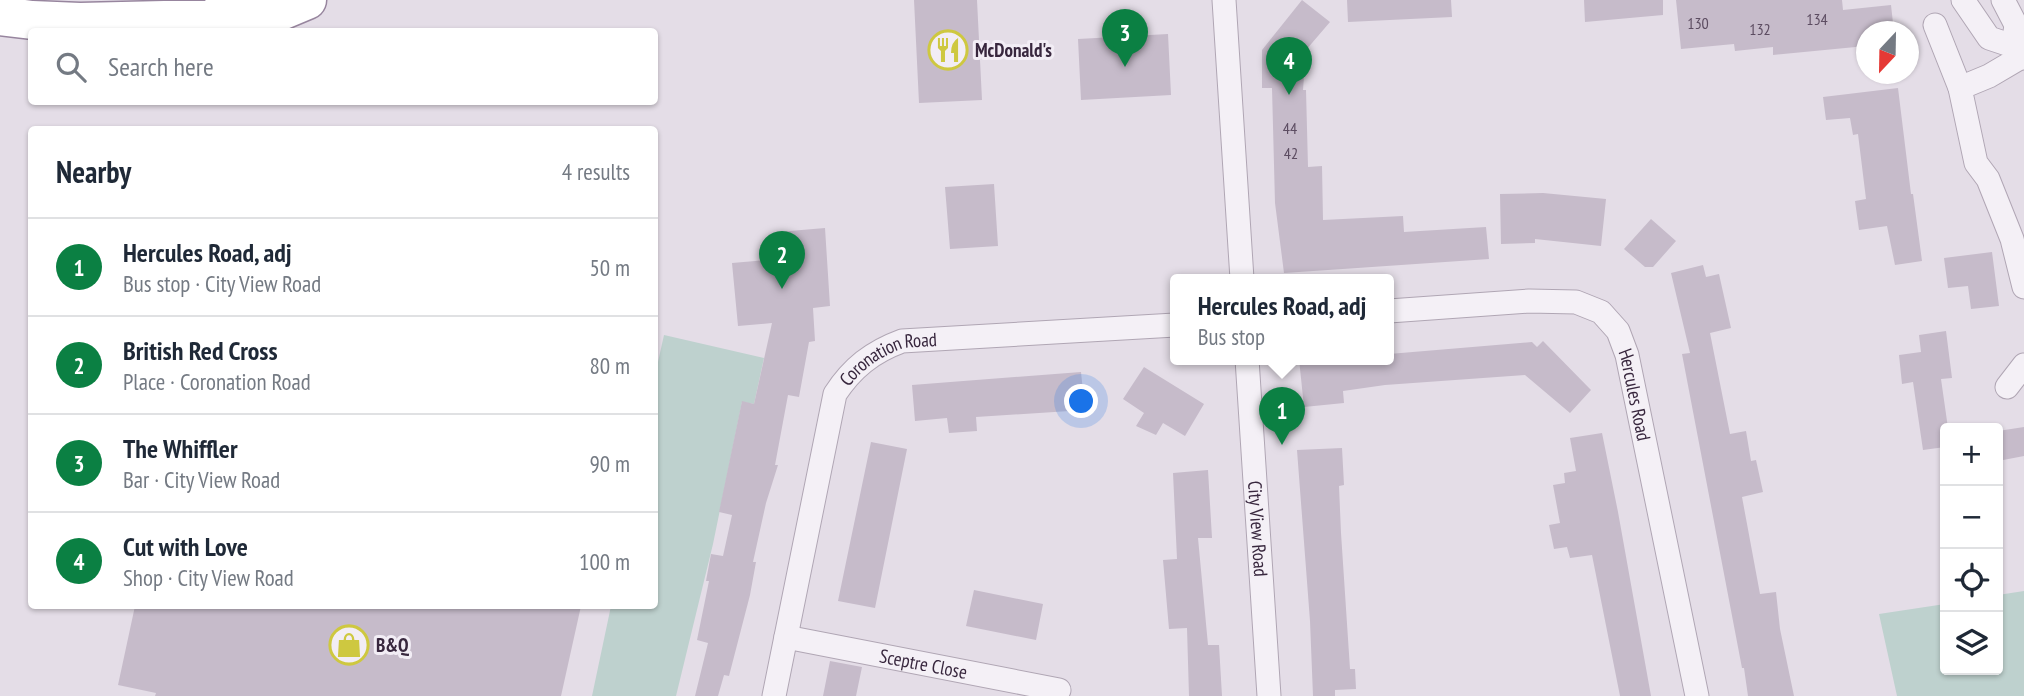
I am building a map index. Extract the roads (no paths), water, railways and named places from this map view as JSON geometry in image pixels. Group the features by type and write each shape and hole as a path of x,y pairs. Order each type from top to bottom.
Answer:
{"highway":[{"path":"0,16 32,20 174,21 276,13 307,0"}],"street":[{"path":"1224,0 1242,274"},
{"path":"1963,0 1989,38 2020,53"},
{"path":"2003,0 2016,25 2020,53"},
{"path":"1935,25 1960,88 1976,163 1988,179 2012,239 2024,287"},
{"path":"1960,88 1989,76 2020,53"},
{"name":"Hercules Road","path":"1394,311 1529,301 1576,302 1601,312 1618,331 1627,355 1697,696"},
{"name":"Coronation Road","path":"774,696 835,394 846,377 864,360 883,348 902,341 1170,325"},
{"name":"City View Road","path":"1247,365 1269,696"},
{"path":"2007,387 2024,365"},
{"name":"Sceptre Close","path":"786,637 1059,690"}],"place":[{"name":"McDonald's","path":"948,50"},
{"name":"The Whiffler","path":"1125,67"},
{"name":"Cut with Love","path":"1289,95"},
{"name":"British Red Cross","path":"782,289"},
{"name":"Hercules Road, adj","path":"1282,445"},
{"name":"B&Q","path":"349,645"}]}
